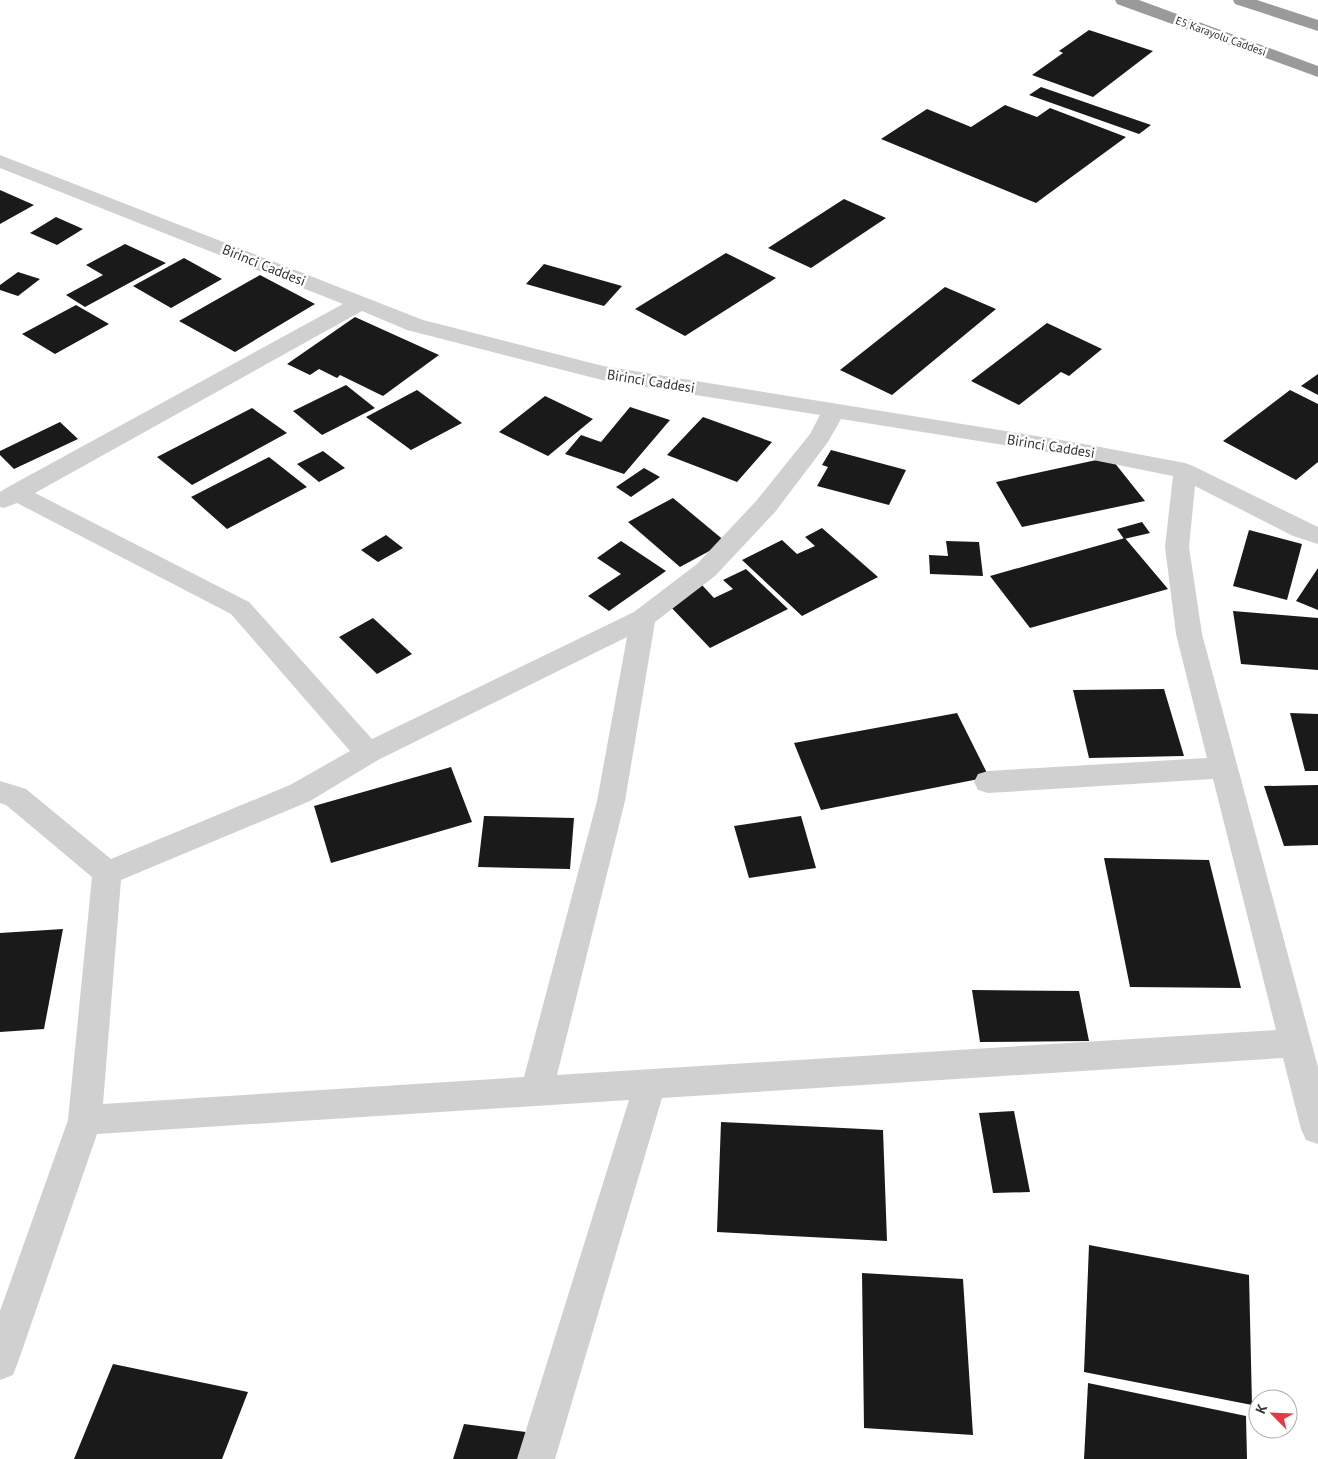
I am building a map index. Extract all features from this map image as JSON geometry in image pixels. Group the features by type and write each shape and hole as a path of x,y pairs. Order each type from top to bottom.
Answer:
{"highway":[{"name":"E5 Karayolu Caddesi","path":"1123,0 1318,72"},
{"path":"1240,0 1318,26"}],"street":[{"name":"Birinci Caddesi","path":"0,161 416,325 602,373 1073,449 1184,471 1313,527"},
{"path":"8,498 361,303"},
{"path":"107,873 300,793 368,753 643,618 706,570 766,506 820,437 834,411"},
{"path":"1184,471 1177,547 1189,634 1318,1129"},
{"path":"8,498 240,608 368,753"},
{"path":"538,1091 611,801 643,618"},
{"path":"988,782 1224,768"},
{"path":"0,792 16,797 107,873"},
{"path":"0,1362 85,1120 107,873"},
{"path":"85,1120 1295,1043"},
{"path":"536,1459 650,1084"}],"building":[{"path":"1089,30 1153,51 1093,97 1032,75 1063,53 1059,51"},
{"path":"1041,87 1151,125 1139,134 1029,95"},
{"path":"1005,105 1037,117 1050,108 1126,137 1036,203 881,139 927,109 971,127"},
{"path":"0,190 34,205 0,224"},
{"path":"844,199 886,218 811,268 768,248"},
{"path":"56,217 83,229 57,245 30,233"},
{"path":"125,244 166,263 85,307 66,295 103,275 86,265"},
{"path":"726,253 776,278 685,336 635,309"},
{"path":"184,258 222,279 171,308 133,286"},
{"path":"544,264 622,286 604,306 526,284"},
{"path":"18,272 40,279 18,296 0,290 0,285"},
{"path":"260,275 315,304 235,352 179,321"},
{"path":"945,287 996,309 892,395 840,370"},
{"path":"76,305 109,324 55,354 22,334"},
{"path":"355,317 439,355 383,396 340,375 337,378 319,369 310,375 287,364"},
{"path":"1047,323 1102,349 1069,376 1061,372 1019,405 971,381"},
{"path":"1318,374 1318,395 1301,386"},
{"path":"346,385 375,408 322,435 293,411"},
{"path":"417,390 462,423 411,450 366,417"},
{"path":"1290,390 1318,404 1318,462 1296,480 1223,441"},
{"path":"545,396 593,419 548,456 499,432"},
{"path":"630,407 670,420 624,474 565,454 581,435 601,442"},
{"path":"252,408 287,433 192,485 157,457"},
{"path":"703,417 772,442 737,482 667,455"},
{"path":"60,422 78,439 14,469 0,455 0,451"},
{"path":"831,450 906,470 889,505 817,486 828,467 822,465"},
{"path":"323,451 345,468 319,482 297,464"},
{"path":"269,457 307,487 227,529 191,497"},
{"path":"1110,457 1145,501 1022,527 996,482"},
{"path":"644,468 660,477 631,497 616,487"},
{"path":"673,498 726,542 680,567 628,522"},
{"path":"1142,522 1150,533 1124,539 1117,529"},
{"path":"822,528 878,577 802,616 742,560 782,540 797,554 815,546 805,537"},
{"path":"1249,530 1302,544 1287,600 1233,586"},
{"path":"386,535 403,548 378,562 361,550"},
{"path":"1125,538 1168,589 1030,628 990,576"},
{"path":"621,541 666,571 609,611 588,596 621,574 597,558"},
{"path":"946,541 979,542 983,576 930,574 929,555 948,556"},
{"path":"1318,568 1318,610 1296,601"},
{"path":"746,569 788,609 710,648 666,602 702,585 714,598 733,589 723,580"},
{"path":"1233,611 1318,618 1318,670 1241,664"},
{"path":"373,618 412,654 377,674 339,637"},
{"path":"1164,689 1184,756 1089,758 1073,690"},
{"path":"957,713 989,777 821,810 794,743"},
{"path":"1290,713 1318,714 1318,771 1305,771"},
{"path":"451,767 472,822 331,863 314,806"},
{"path":"1318,785 1318,845 1284,846 1264,786"},
{"path":"484,816 574,818 570,869 478,867"},
{"path":"801,816 816,868 749,878 734,826"},
{"path":"1104,858 1209,860 1241,988 1130,987"},
{"path":"63,929 44,1029 0,1032 0,933"},
{"path":"972,990 1079,991 1089,1041 980,1042"},
{"path":"1014,1111 1030,1192 993,1193 979,1113"},
{"path":"721,1122 883,1130 887,1241 717,1232"},
{"path":"1089,1245 1249,1275 1252,1389 1248,1389 1248,1404 1084,1372"},
{"path":"862,1273 963,1279 973,1435 864,1428"},
{"path":"113,1364 248,1392 222,1459 74,1459"},
{"path":"1088,1383 1246,1416 1247,1459 1084,1459"},
{"path":"464,1424 526,1432 518,1459 453,1459"}]}
